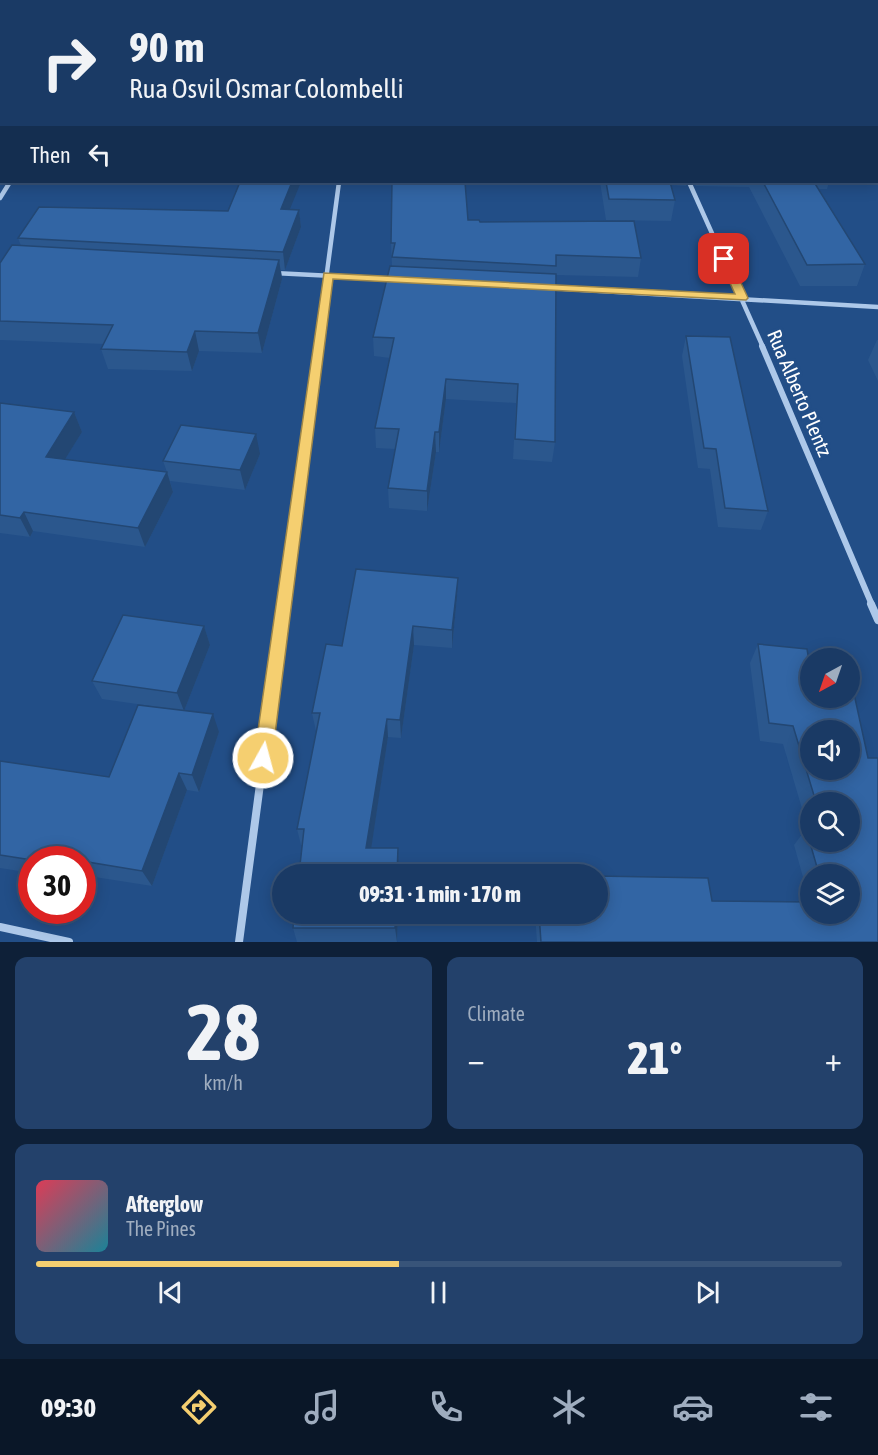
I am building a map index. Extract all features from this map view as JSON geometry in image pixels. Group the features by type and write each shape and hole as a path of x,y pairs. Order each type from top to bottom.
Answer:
{"street":[{"path":"0,198 9,183"},
{"path":"239,942 339,183"},
{"name":"Rua Alberto Plentz","path":"689,183 742,298 878,620"},
{"path":"269,273 399,279"},
{"path":"541,287 878,307"},
{"path":"0,927 69,942"}],"building":[{"path":"240,183 292,183 281,209 299,210 283,252 18,238 39,207 228,211"},
{"path":"392,183 465,183 468,220 479,220 480,222 634,221 641,258 556,255 556,266 392,257 395,243 391,243"},
{"path":"606,183 670,183 675,200 609,199"},
{"path":"764,183 815,183 865,264 807,265"},
{"path":"12,245 279,260 258,333 195,331 187,352 101,349 113,325 0,321 0,263"},
{"path":"390,266 556,274 555,442 515,439 518,384 446,379 439,432 435,432 427,491 388,488 399,429 375,428 394,338 373,337"},
{"path":"686,336 730,337 768,511 725,508 716,449 704,448"},
{"path":"0,403 74,412 46,457 167,472 138,528 24,512 20,518 0,515"},
{"path":"181,425 256,434 240,470 163,461"},
{"path":"356,569 458,578 452,630 413,626 400,720 387,719 366,848 398,848 397,864 300,864 304,829 297,829 320,713 312,713 326,644 342,646"},
{"path":"123,615 204,626 177,693 92,681"},
{"path":"758,644 800,648 800,708 857,708 860,720 800,720 800,749 793,726 769,723"},
{"path":"138,705 213,714 192,775 179,773 142,871 96,863 96,846 18,846 18,858 0,855 0,761 109,777"},
{"path":"860,721 868,758 878,758 878,942 541,942 540,924 608,924 608,876 708,878 712,901 800,902 800,924 860,924 860,864 816,864 813,852 860,852 860,792 813,792 809,780 860,780"},
{"path":"293,924 395,924 395,928 293,928"}],"route":[{"path":"263,758 328,276 742,298 724,259"}]}
